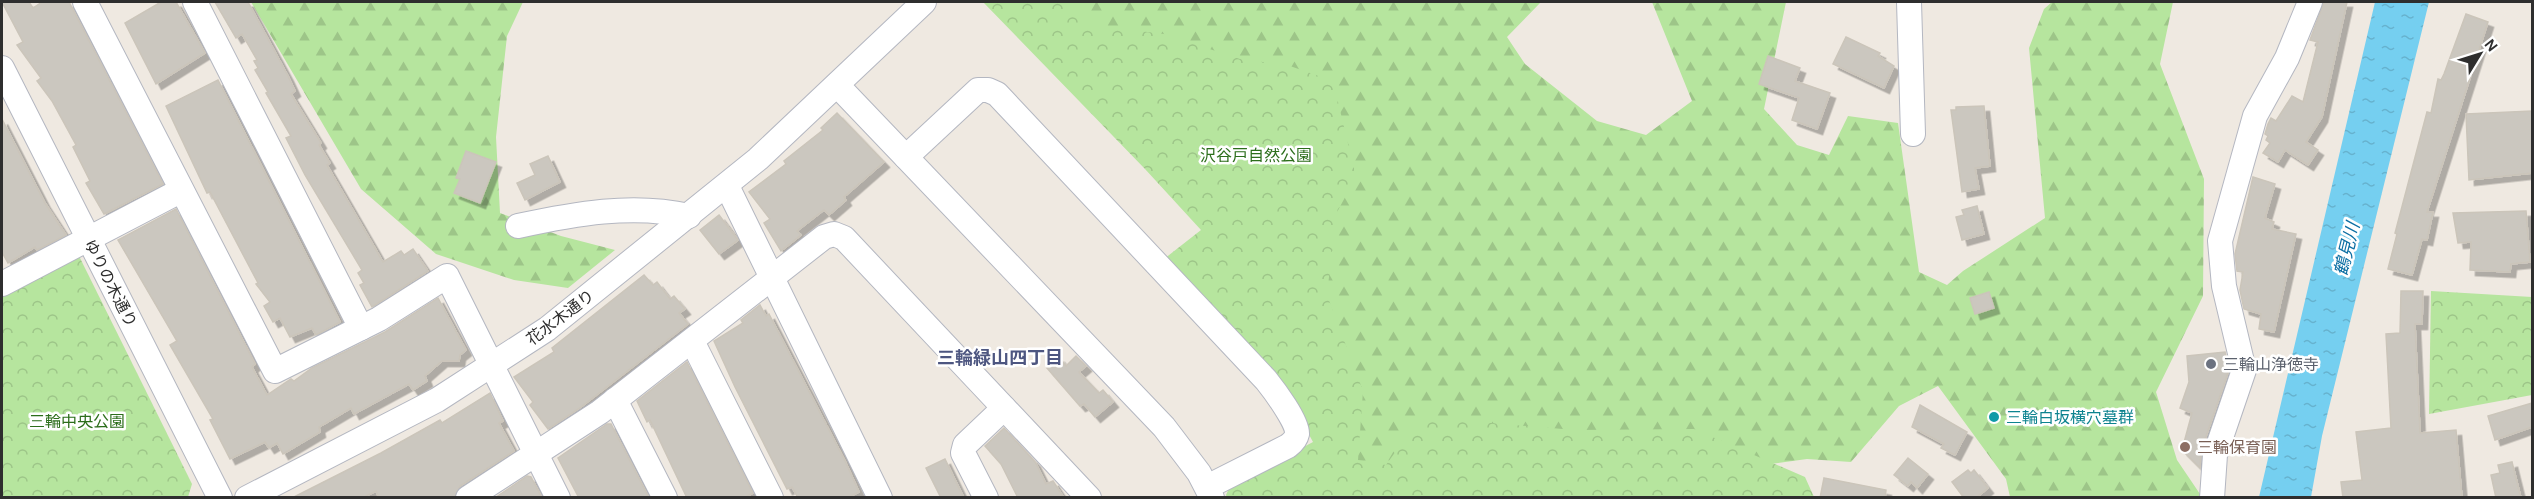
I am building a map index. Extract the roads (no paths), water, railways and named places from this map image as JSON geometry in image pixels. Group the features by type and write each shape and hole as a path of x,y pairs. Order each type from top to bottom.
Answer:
{"street":[{"path":"85,2 180,191 275,371 361,328 447,276 558,498"},
{"path":"195,2 361,328"},
{"name":"花水木通り","path":"247,498 437,400 547,329 727,186 924,2"},
{"path":"1909,2 1913,134"},
{"path":"2212,498 2215,455 2244,370 2224,286 2220,241 2255,116 2287,58 2310,2"},
{"name":"ゆりの木通り","path":"2,68 220,498"},
{"path":"837,85 1164,427 1209,492 1294,441 1296,428 1278,395 1266,380 997,94 988,90 978,90 906,157"},
{"path":"727,186 880,498"},
{"path":"2,284 180,191"},
{"path":"518,226 582,212 668,211 689,216"},
{"path":"468,498 615,400 824,237 834,234 844,238 1089,498"},
{"path":"692,341 771,498"},
{"path":"615,400 664,498"},
{"path":"986,498 963,453 965,445 1004,408"}],"water":[{"name":"鶴見川","path":"2375,2 2429,2 2322,436 2311,497 2259,497"}],"place":[{"name":"三輪山浄徳寺","path":"2211,364"},
{"name":"三輪白坂横穴墓群","path":"1994,417"},
{"name":"三輪保育園","path":"2185,447"}],"district":[{"name":"三輪緑山四丁目","path":"1000,358"}],"park label":[{"name":"沢谷戸自然公園","path":"1256,155"},
{"name":"三輪中央公園","path":"77,421"}]}
